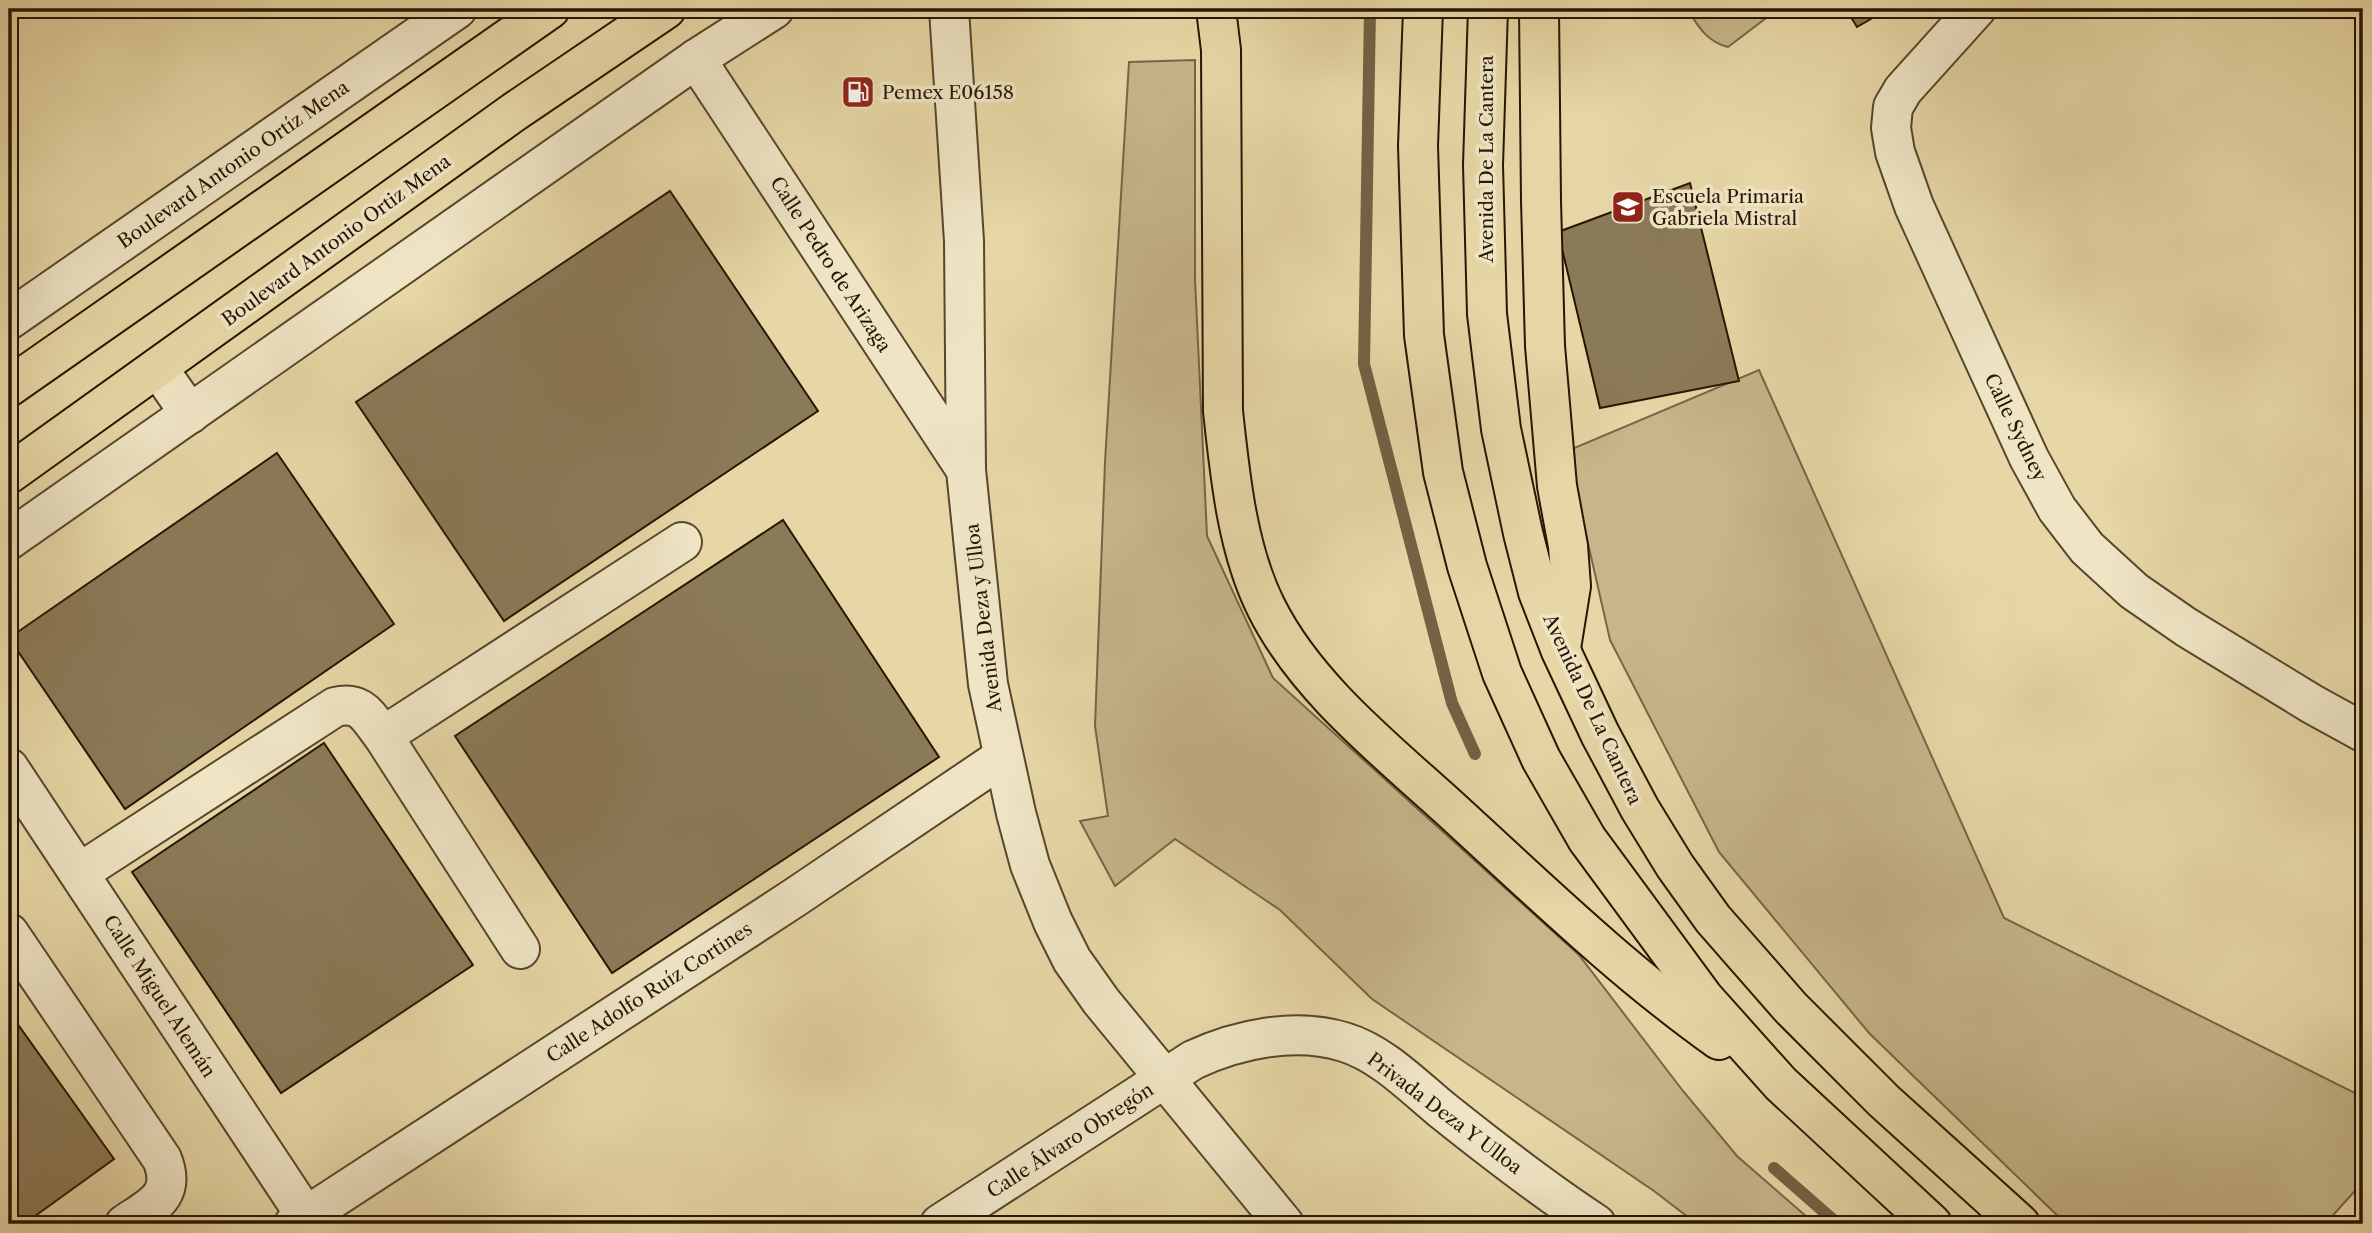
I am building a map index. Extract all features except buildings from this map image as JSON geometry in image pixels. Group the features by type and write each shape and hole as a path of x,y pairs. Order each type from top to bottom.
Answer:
{"main road":[{"path":"9,387 550,9"},
{"name":"Boulevard Antonio Ortiz Mena","path":"9,474 514,112 666,9"},
{"path":"1216,9 1221,50 1223,411 1229,469 1238,516 1251,567 1265,606 1284,640 1315,680 1351,717 1560,910 1709,1034 1781,1084"},
{"path":"1423,9 1418,146 1424,335 1443,472 1467,566 1502,673 1541,759 1587,839 1704,998 1781,1084 1932,1224"},
{"name":"Avenida De La Cantera","path":"1488,9 1483,165 1487,314 1501,429 1523,533 1538,592 1561,650 1600,734 1640,809 1675,866 1713,919 1800,1018 1884,1101 2020,1224"},
{"path":"1539,9 1546,369 1557,486 1568,546 1571,586 1561,650"}],"street":[{"name":"Boulevard Antonio Ortíz Mena","path":"9,320 457,9"},
{"path":"9,540 696,59 774,9"},
{"name":"Avenida Deza y Ulloa","path":"949,9 964,241 966,470 988,684 1030,865 1072,960 1101,1001 1284,1224"},
{"name":"Calle Sydney","path":"1976,9 1903,90 1893,107 1891,128 1895,152 1914,206 2029,458 2057,509 2087,548 2134,591 2186,627 2363,732"},
{"name":"Calle Pedro de Arizaga","path":"696,59 966,470"},
{"path":"159,368 190,414"},
{"path":"383,736 682,542"},
{"path":"79,873 335,707 352,705 361,708 383,736 520,949"},
{"name":"Calle Adolfo Ruíz Cortines","path":"303,1222 1003,757"},
{"name":"Calle Miguel Alemán","path":"9,768 303,1222"},
{"path":"9,933 162,1159 167,1171 167,1183 159,1201 125,1224"},
{"name":"Privada Deza Y Ulloa","path":"1164,1078 1218,1048 1247,1040 1309,1037 1344,1042 1380,1060 1498,1154 1596,1224"},
{"name":"Calle Álvaro Obregón","path":"940,1224 1164,1078"}],"shaded area":[{"path":"1687,9 1778,9 1728,47 1709,37"},
{"path":"1195,60 1195,279 1207,536 1273,678 1579,955 1683,1091 1737,1156 1815,1224 1697,1224 1654,1191 1372,999 1280,910 1175,839 1115,886 1080,821 1108,816 1095,726 1105,462 1129,62"},
{"path":"1759,370 2004,918 2363,1097 2363,1182 2325,1224 2065,1223 1869,1033 1719,852 1610,640 1567,451"}],"waterway":[{"path":"1370,9 1364,364 1452,703 1475,754"},
{"path":"1774,1168 1838,1224"}],"place":[{"name":"Pemex E06158","path":"858,92"},
{"name":"Escuela Primaria Gabriela Mistral","path":"1628,207"}]}
